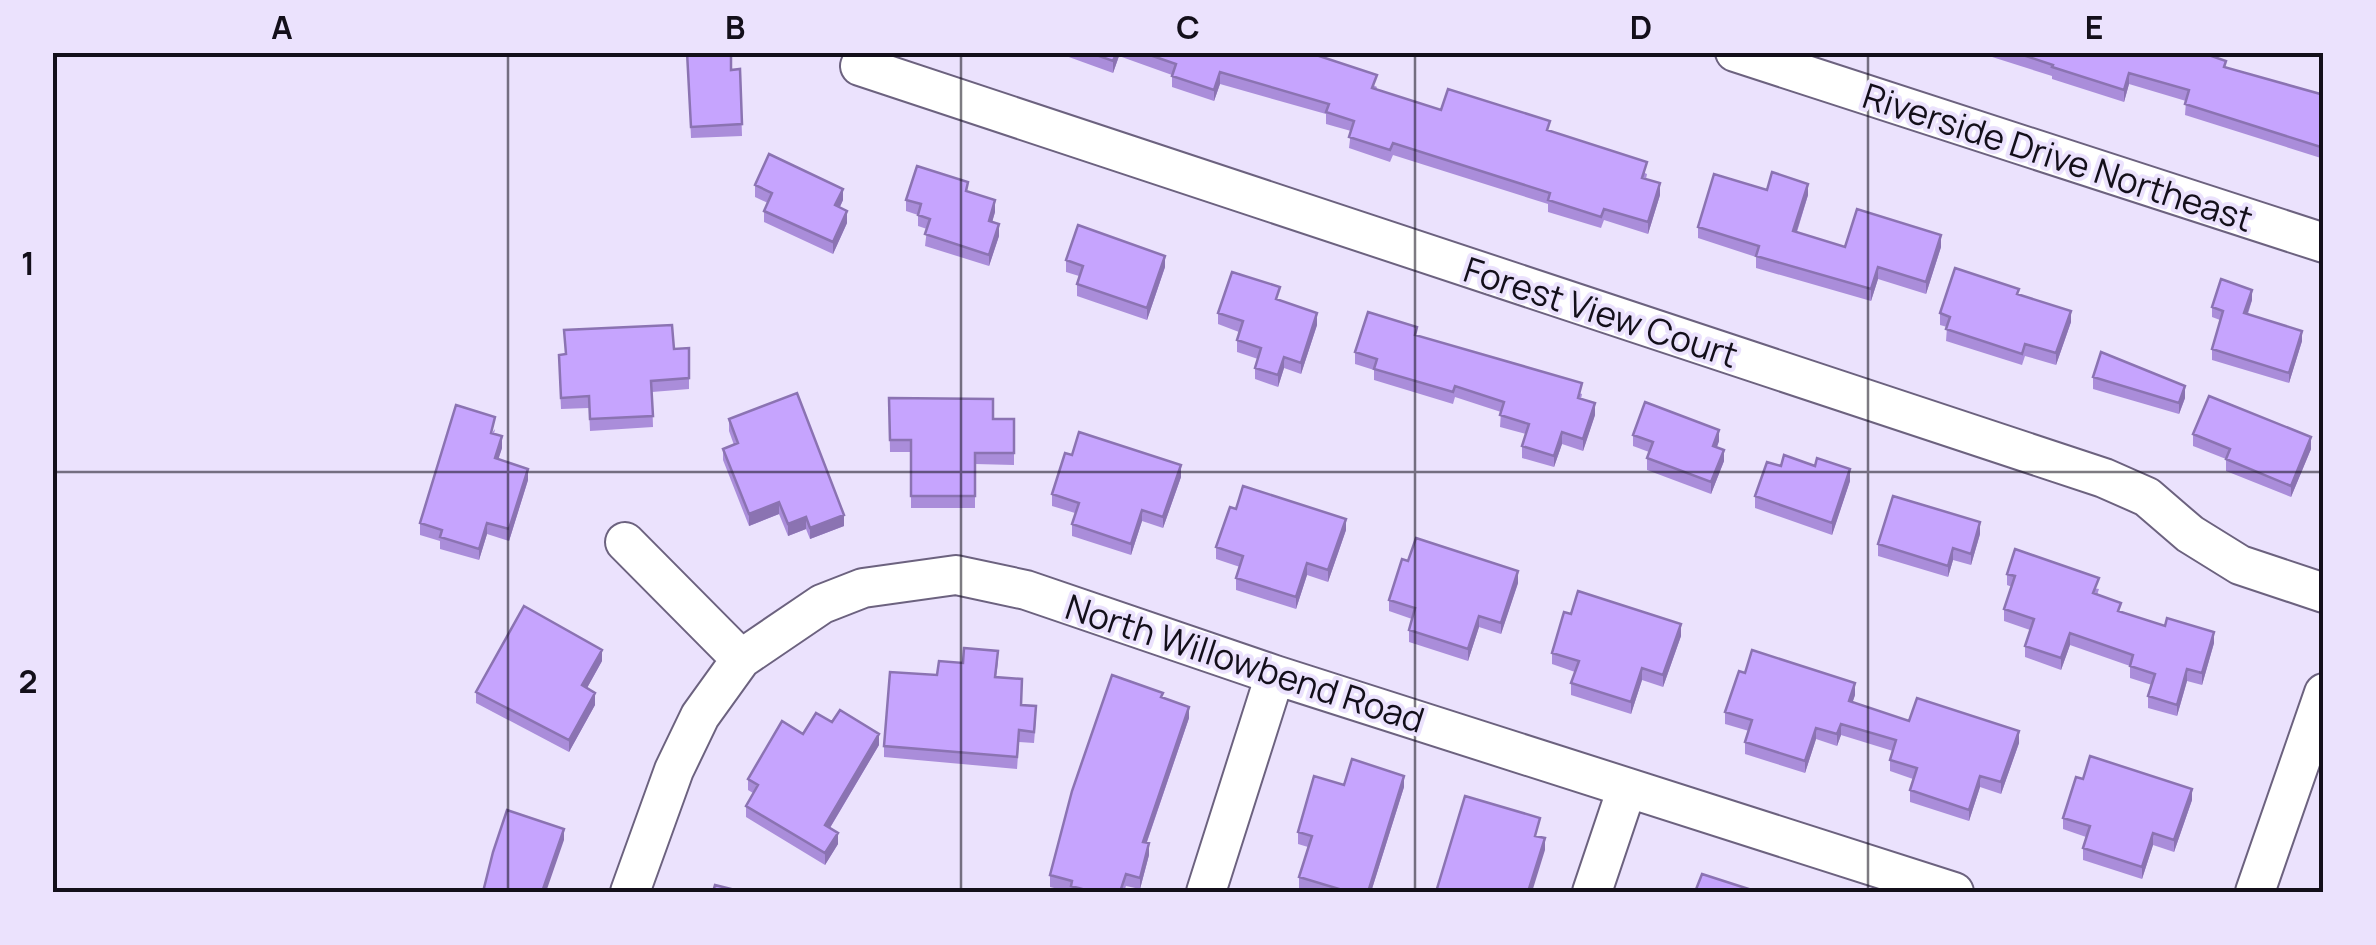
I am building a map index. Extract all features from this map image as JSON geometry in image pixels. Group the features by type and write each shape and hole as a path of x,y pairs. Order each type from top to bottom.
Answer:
{"street":[{"name":"Riverside Drive Northeast","path":"1734,52 2324,243"},
{"name":"Forest View Court","path":"860,66 2104,478 2147,497 2190,534 2240,565 2324,594"},
{"path":"626,542 740,659"},
{"name":"North Willowbend Road","path":"630,892 646,842 700,716 740,659 822,604 863,588 956,576 1026,590 1275,675 1954,892"},
{"path":"1206,892 1275,675"},
{"path":"2254,892 2324,693"},
{"path":"1592,892 1627,788"}],"building":[{"path":"687,52 731,52 731,70 740,69 742,124 691,127"},
{"path":"1088,52 1117,52 1113,61"},
{"path":"1141,52 1307,52 1377,75 1372,88 1441,110 1448,89 1550,121 1547,130 1647,162 1642,178 1660,183 1648,222 1604,209 1601,217 1548,200 1550,193 1393,143 1390,150 1349,137 1354,121 1326,112 1329,104 1220,72 1214,90 1172,76 1176,64"},
{"path":"2014,52 2200,52 2226,61 2224,67 2324,95 2324,148 2185,104 2189,90 2129,73 2124,90"},
{"path":"769,154 843,189 835,205 847,211 833,242 764,211 772,193 755,185"},
{"path":"917,166 968,182 966,191 995,200 989,221 999,224 989,255 925,234 930,219 918,215 921,204 906,200"},
{"path":"1772,172 1808,184 1793,231 1845,247 1857,209 1941,235 1926,282 1878,267 1871,289 1756,256 1759,246 1698,227 1714,174 1767,190"},
{"path":"1078,225 1165,256 1147,308 1077,284 1083,266 1066,260"},
{"path":"1955,268 2071,311 2056,353 2025,344 2022,354 1946,329 1950,317 1940,313"},
{"path":"1232,272 1280,287 1276,299 1317,313 1301,363 1284,357 1278,375 1255,368 1261,348 1237,340 1243,321 1218,313"},
{"path":"2221,279 2252,290 2244,313 2302,331 2289,373 2212,349 2223,311 2212,307"},
{"path":"1368,312 1417,327 1415,335 1582,383 1578,398 1595,403 1583,439 1562,432 1554,456 1522,446 1529,424 1500,415 1504,402 1455,386 1453,392 1374,369 1377,359 1355,352"},
{"path":"672,325 674,349 689,348 689,378 651,381 653,416 590,419 589,396 561,398 559,355 566,354 564,330"},
{"path":"2101,352 2185,386 2179,403 2093,377"},
{"path":"797,393 844,515 810,528 806,517 788,524 779,502 749,514 723,449 738,443 729,419"},
{"path":"2209,396 2311,437 2291,486 2226,459 2230,449 2193,434"},
{"path":"889,398 993,399 993,419 1014,419 1014,453 975,453 975,496 911,496 911,440 890,440"},
{"path":"1645,402 1719,430 1713,446 1724,450 1711,482 1647,458 1653,442 1633,435"},
{"path":"456,405 495,417 491,433 502,436 495,458 528,469 509,529 487,523 479,549 440,537 442,530 420,523"},
{"path":"1079,432 1181,465 1163,517 1142,510 1131,544 1072,524 1079,503 1052,494 1065,453 1072,455"},
{"path":"1784,455 1815,466 1817,458 1850,469 1832,523 1755,496 1767,462 1781,466"},
{"path":"1243,486 1346,519 1328,570 1307,563 1296,597 1236,578 1243,556 1216,547 1230,507 1236,509"},
{"path":"1893,496 1980,522 1971,554 1953,548 1948,566 1878,544"},
{"path":"1416,538 1518,571 1501,623 1479,616 1468,649 1409,630 1415,608 1389,600 1402,559 1408,561"},
{"path":"2015,549 2099,578 2093,593 2121,603 2118,611 2165,626 2167,618 2214,632 2202,673 2187,669 2177,705 2148,696 2155,674 2130,666 2133,655 2070,633 2061,658 2025,646 2034,619 2004,609 2015,576 2007,574"},
{"path":"1578,591 1681,624 1663,675 1642,668 1631,702 1571,683 1579,661 1552,653 1564,612 1571,614"},
{"path":"524,606 602,650 582,685 595,693 569,740 476,692"},
{"path":"964,648 998,651 995,677 1022,679 1021,705 1036,706 1034,732 1019,730 1017,757 884,746 890,672 937,675 939,661 963,663"},
{"path":"1752,650 1855,683 1849,701 1909,721 1917,698 2019,731 2001,782 1980,776 1969,810 1910,790 1917,768 1890,760 1896,740 1841,724 1837,734 1816,728 1805,761 1745,742 1752,720 1725,712 1739,671 1745,673"},
{"path":"1112,675 1189,707 1143,842 1149,843 1140,878 1126,874 1120,892 1093,892 1050,875 1072,791"},
{"path":"840,710 879,734 825,825 838,833 825,853 746,806 758,785 748,779 782,721 803,734 816,713 832,722"},
{"path":"2090,756 2192,789 2174,840 2153,833 2142,867 2083,848 2090,826 2063,818 2076,777 2083,779"},
{"path":"1352,759 1404,776 1368,892 1349,892 1299,877 1312,836 1298,832 1314,776 1344,785"},
{"path":"1465,796 1540,818 1535,836 1545,838 1528,892 1436,892"},
{"path":"507,810 564,829 542,892 483,892"},
{"path":"1702,874 1758,892 1695,892"},
{"path":"715,885 743,892 713,892"}]}
